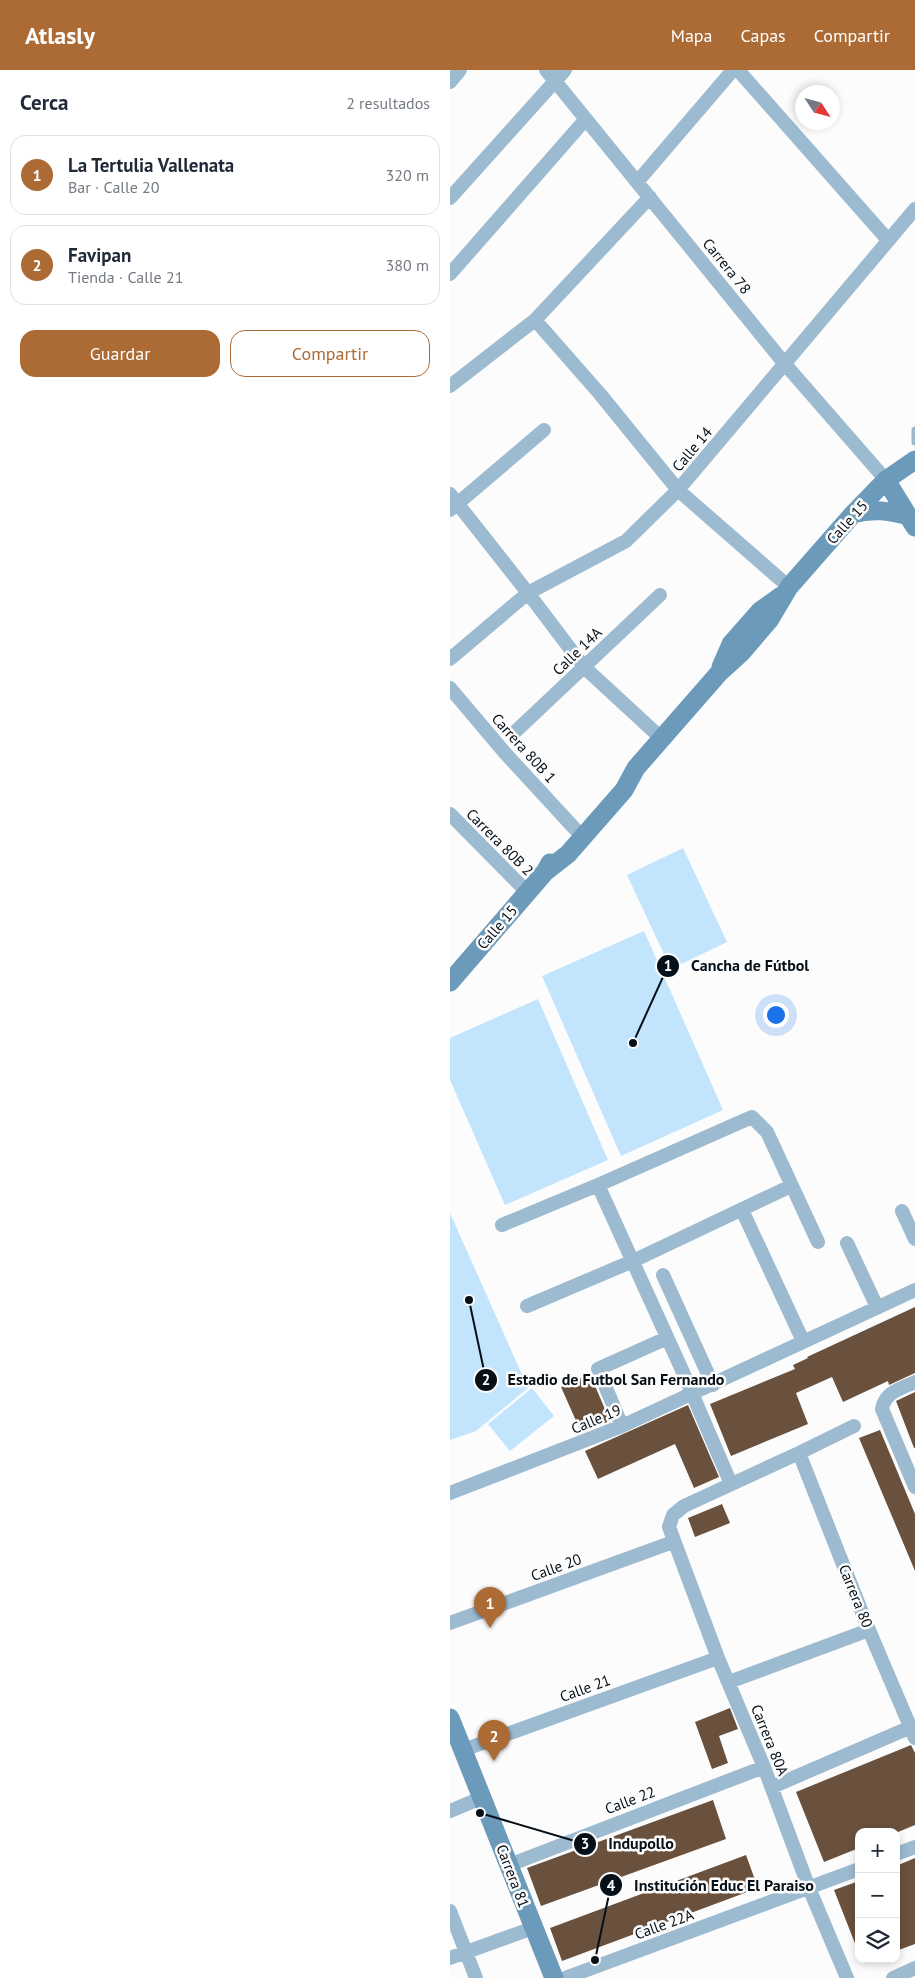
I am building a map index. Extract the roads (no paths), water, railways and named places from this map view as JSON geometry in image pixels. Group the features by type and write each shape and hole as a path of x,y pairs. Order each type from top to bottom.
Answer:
{"street":[{"path":"450,82 460,70"},
{"path":"638,182 733,70"},
{"path":"738,70 888,240"},
{"path":"450,198 556,74"},
{"name":"Carrera 78","path":"556,74 585,120 638,182 784,363 886,480"},
{"path":"450,274 585,120"},
{"path":"450,386 534,320 650,197"},
{"name":"Calle 14","path":"450,659 528,592 626,541 678,490 915,209"},
{"path":"534,320 600,394 678,490 788,589"},
{"path":"544,430 452,502 528,592 584,667 661,738"},
{"name":"Calle 15","path":"544,872 568,854 624,790 636,768 718,673 731,644 760,611 788,589 853,514 886,480 915,460"},
{"path":"886,480 912,522"},
{"path":"853,514 879,510 912,522"},
{"name":"Calle 14A","path":"516,731 660,594"},
{"name":"Carrera 80B 1","path":"450,688 505,753 575,829"},
{"name":"Calle 15","path":"453,972 527,892 544,872 561,845 616,782 636,768"},
{"name":"Carrera 80B 2","path":"450,814 527,892"},
{"path":"502,1225 752,1117 767,1132 818,1242"},
{"path":"598,1185 731,1484 854,1426"},
{"path":"527,1306 633,1261 791,1186"},
{"path":"742,1210 803,1341"},
{"path":"902,1211 915,1239"},
{"path":"847,1243 877,1307"},
{"path":"663,1274 713,1385"},
{"name":"Calle 19","path":"450,1493 622,1426 915,1290"},
{"path":"622,1426 598,1369 667,1338"},
{"path":"915,1382 890,1394 884,1400 882,1409 910,1460 915,1487"},
{"name":"Carrera 80","path":"799,1453 869,1630 913,1733"},
{"name":"Carrera 80A","path":"731,1484 684,1506 673,1514 669,1528 718,1658 764,1767 809,1888 847,1978"},
{"name":"Calle 20","path":"450,1623 673,1542"},
{"path":"729,1682 869,1630"},
{"name":"Calle 21","path":"463,1750 718,1658"},
{"name":"Carrera 81","path":"450,1718 554,1978"},
{"path":"772,1787 913,1733"},
{"name":"Calle 22","path":"509,1864 764,1767"},
{"path":"450,1811 482,1798"},
{"path":"900,1853 915,1847"},
{"name":"Calle 22A","path":"565,1978 855,1871"},
{"path":"450,1911 476,1978"},
{"path":"450,1958 533,1928"},
{"path":"892,1978 915,1968"}],"lane":[{"path":"915,430 915,442"}],"place":[{"name":"Cancha de Fútbol","path":"633,1043"},
{"name":"Estadio de Futbol San Fernando","path":"469,1300"},
{"name":"La Tertulia Vallenata","path":"490,1628"},
{"name":"Favipan","path":"494,1761"},
{"name":"Indupollo","path":"480,1813"},
{"name":"Institución Educ El Paraiso","path":"595,1960"}]}
